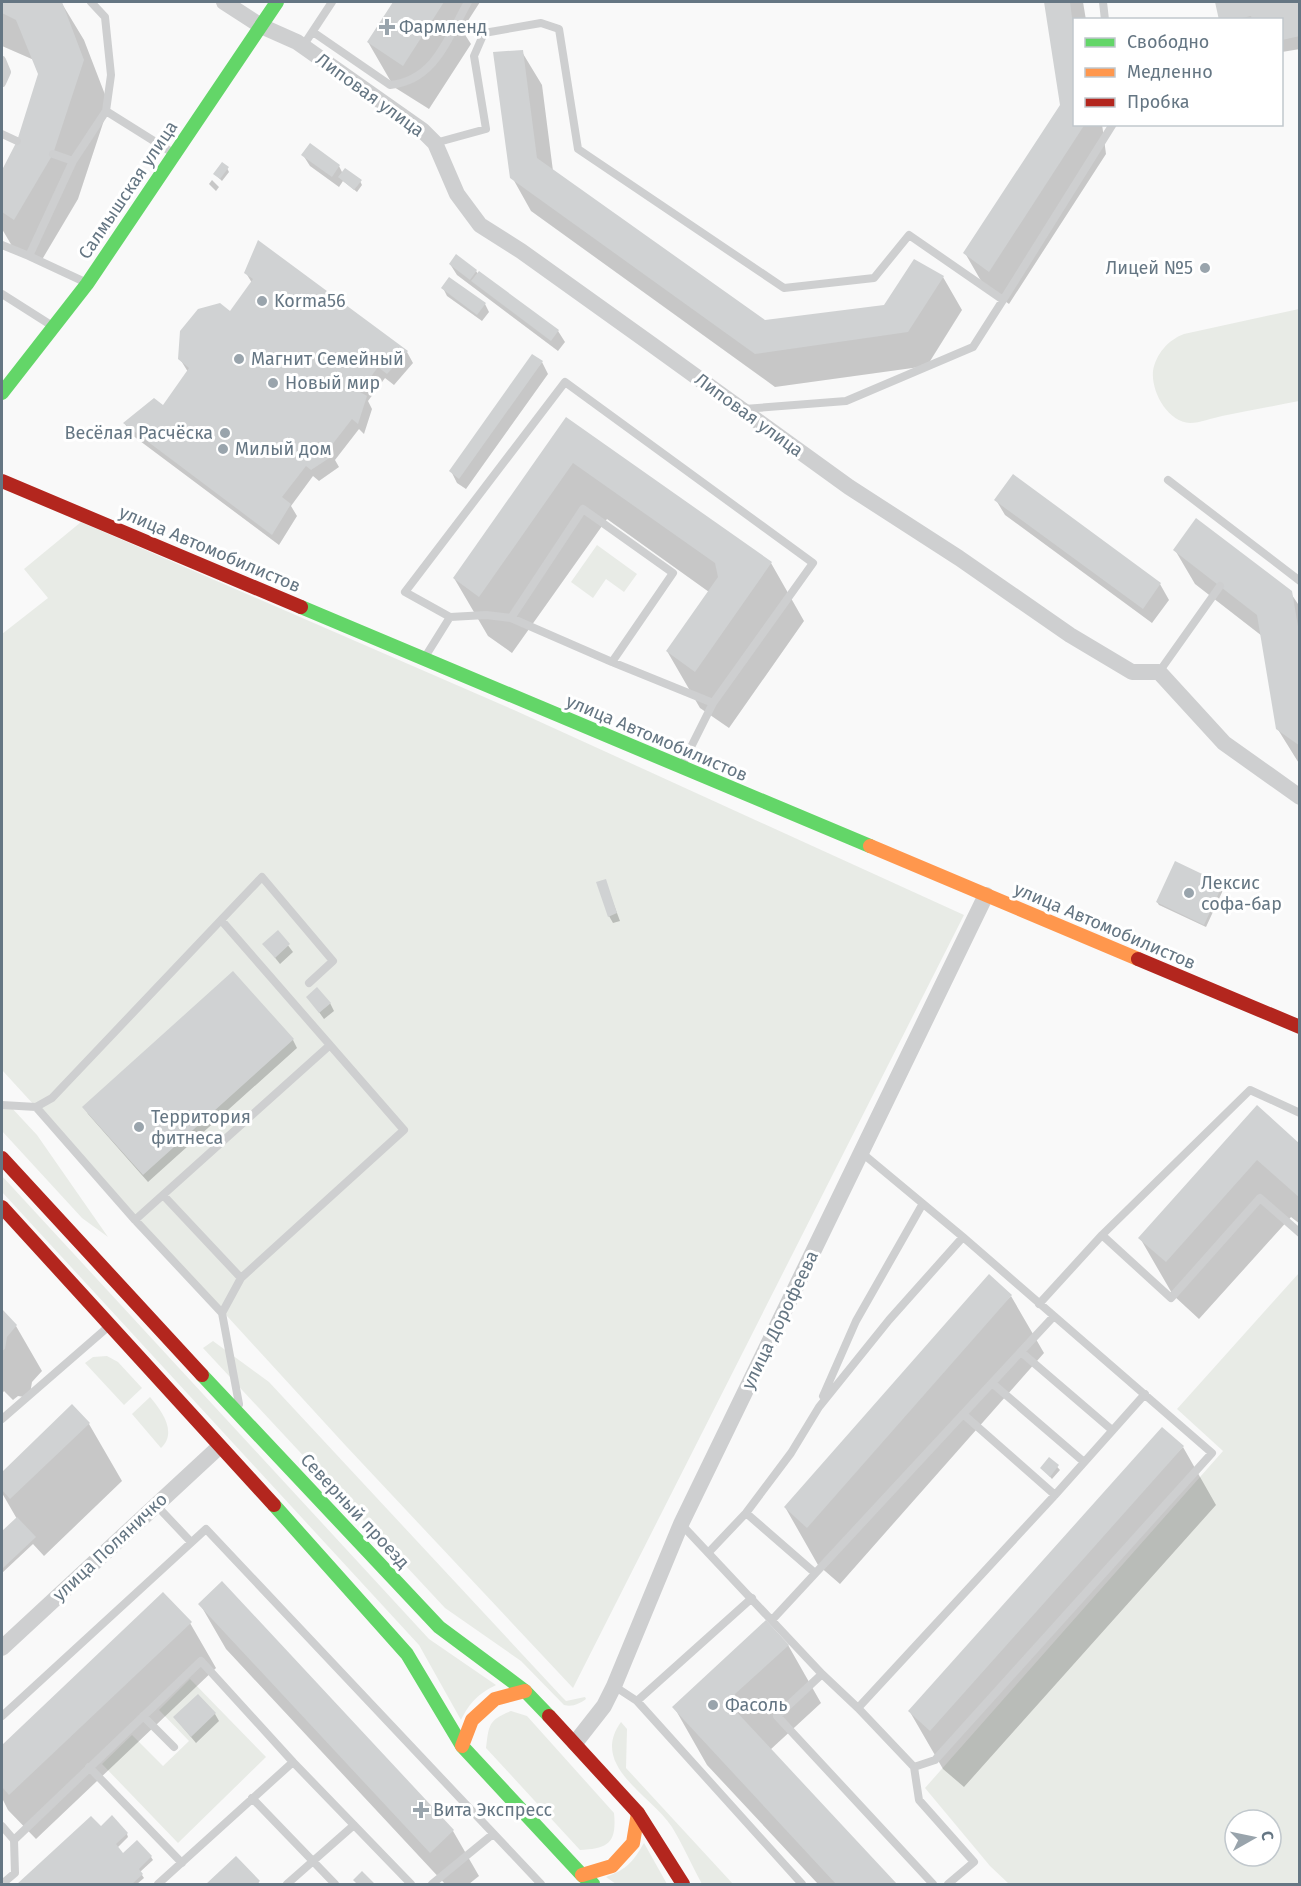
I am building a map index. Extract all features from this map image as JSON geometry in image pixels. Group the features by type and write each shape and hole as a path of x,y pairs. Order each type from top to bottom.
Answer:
{"main road":[{"name":"Салмышская улица","path":"2,393 87,284 277,2"},
{"name":"улица Автомобилистов","path":"2,481 1299,1028"},
{"name":"Северный проезд","path":"2,1158 439,1627 525,1691 575,1743 638,1813 683,1884"},
{"path":"2,1207 219,1448 307,1540 407,1654 462,1746 580,1880 594,1884"},
{"path":"462,1746 472,1720 495,1699 525,1691"},
{"path":"580,1880 612,1866 633,1843 638,1813"}],"street":[{"name":"Липовая улица","path":"225,2 261,26 303,46 422,130 435,143 457,194 480,225 530,257 849,487 959,558 1070,635 1132,672 1159,672"},
{"path":"1159,672 1224,743 1299,797"},
{"name":"улица Дорофеева","path":"575,1743 604,1706 614,1686 681,1524 986,895"},
{"name":"улица Поляничко","path":"2,1648 219,1448"}],"lane":[{"path":"29,256 74,161 106,111 111,75 105,17 91,2"},
{"path":"303,46 332,2"},
{"path":"313,32 390,85 405,83 420,76 432,66 468,2"},
{"path":"1102,2 1105,18"},
{"path":"435,143 486,129 474,56 484,33 540,23 559,29 578,149 784,288 874,278 909,235 1003,300"},
{"path":"2,60 7,72 2,83"},
{"path":"106,111 174,154"},
{"path":"742,410 846,401 973,347 1112,126"},
{"path":"2,134 17,141"},
{"path":"53,154 74,161"},
{"path":"2,245 87,284"},
{"path":"2,294 54,327"},
{"path":"681,768 713,703 813,563 565,382 405,592 450,617 486,615 511,618 713,703"},
{"path":"1168,480 1299,581"},
{"path":"511,618 583,509 673,573 612,662"},
{"path":"1244,553 1250,544"},
{"path":"1159,672 1220,586"},
{"path":"423,660 450,617"},
{"path":"2,1105 36,1107 51,1098 262,877 333,961 309,983"},
{"path":"221,920 404,1130 241,1278 222,1313"},
{"path":"135,1220 330,1045"},
{"path":"1039,1304 1102,1235 1250,1090 1299,1113"},
{"path":"36,1107 135,1220 222,1313 241,1416"},
{"path":"862,1153 963,1237 1212,1453 935,1760 914,1767"},
{"path":"163,1195 241,1278"},
{"path":"1102,1235 1171,1298 1260,1198 1299,1233"},
{"path":"819,1407 856,1321 922,1205"},
{"path":"709,1552 746,1513 791,1453 819,1407 889,1320 963,1237"},
{"path":"772,1620 1054,1316"},
{"path":"2,1419 109,1325"},
{"path":"1021,1352 1112,1430"},
{"path":"992,1383 1084,1462"},
{"path":"858,1708 1145,1394"},
{"path":"963,1414 1055,1495"},
{"path":"156,1505 191,1542"},
{"path":"746,1513 815,1573"},
{"path":"681,1524 822,1674 914,1767 919,1800 974,1862 948,1884"},
{"path":"2,1716 206,1529 541,1884"},
{"path":"637,1701 752,1598"},
{"path":"14,1840 201,1661 293,1762 411,1884"},
{"path":"822,1674 777,1716 933,1884"},
{"path":"614,1686 637,1701 802,1884"},
{"path":"143,1716 174,1748"},
{"path":"158,1884 293,1762"},
{"path":"89,1767 182,1863"},
{"path":"252,1798 335,1884"},
{"path":"287,1884 354,1825"},
{"path":"2,1826 14,1840 15,1873 2,1884"},
{"path":"432,1884 493,1833"}],"shaded area":[{"path":"1299,309 1299,401 1190,423 1168,412 1155,388 1153,371 1160,353 1173,340 1184,334"},
{"path":"81,522 514,710 964,915 573,1688 346,1446 2,1070 2,634 48,598 24,569"},
{"path":"597,545 637,574 624,592 606,579 593,598 571,582"},
{"path":"10,1106 37,1135 108,1237 82,1218 2,1131 2,1109"},
{"path":"2,1176 429,1639 496,1685 475,1699 461,1720 419,1645 2,1192"},
{"path":"1299,1273 1299,1884 1009,1884 990,1866 925,1788 1223,1451 1177,1409"},
{"path":"213,1341 269,1382 566,1701 585,1697 586,1699 576,1705 564,1705 521,1661 445,1608 203,1348"},
{"path":"107,1356 118,1362 142,1388 124,1405 85,1363 93,1357"},
{"path":"150,1397 159,1408 168,1428 166,1442 161,1448 132,1414"},
{"path":"190,1679 266,1757 178,1843 102,1764 132,1735 163,1766 189,1741 159,1710"},
{"path":"511,1711 527,1716 614,1813 612,1838 604,1846 580,1850 486,1748 491,1724 498,1717"},
{"path":"621,1722 627,1729 626,1768 733,1884 702,1884 672,1827 627,1779 618,1766 613,1752 613,1738"},
{"path":"644,1843 667,1884 616,1884 606,1877 628,1864"}],"building":[{"path":"2,2 62,2 84,60 53,154 14,220 2,212 2,170 17,141 38,74 16,20 2,13"},
{"path":"393,2 444,2 403,66 367,42"},
{"path":"1044,2 1070,2 1073,25 1073,126 1084,126 989,272 963,253 1060,105"},
{"path":"1215,2 1300,2 1300,36 1283,40 1283,18 1252,18 1251,16 1219,18"},
{"path":"523,50 537,158 765,320 884,305 914,259 944,276 908,332 755,354 510,178 493,52"},
{"path":"310,143 340,165 332,177 301,155"},
{"path":"222,162 229,167 220,179 213,174"},
{"path":"345,168 362,180 354,190 338,177"},
{"name":"Новый мир","path":"258,240 408,351 387,374 378,367 360,392 367,396 358,424 352,419 328,450 334,455 311,470 306,466 282,497 291,504 272,535 123,423 154,398 163,405 189,368 178,359 180,331 198,309 220,303 230,311 253,279 244,273"},
{"path":"456,254 477,270 470,280 449,264"},
{"path":"479,271 559,330 551,341 471,281"},
{"path":"449,277 486,303 477,315 441,288"},
{"path":"532,354 543,361 459,479 449,471"},
{"path":"566,417 772,562 695,672 666,651 718,577 715,563 573,463 479,597 453,578"},
{"path":"1013,474 1161,583 1143,609 994,500"},
{"path":"1196,518 1292,591 1300,638 1300,746 1276,729 1257,615 1173,550"},
{"name":"Лексис софа-бар","path":"1175,861 1223,884 1204,925 1156,902"},
{"path":"606,879 617,913 608,917 596,882"},
{"path":"278,930 290,944 275,958 262,944"},
{"path":"233,971 294,1039 143,1175 82,1107"},
{"path":"317,987 331,1003 319,1013 306,997"},
{"path":"1257,1105 1300,1144 1300,1198 1257,1160 1166,1262 1138,1238"},
{"path":"989,1274 1012,1295 807,1528 784,1507"},
{"path":"2,1309 17,1325 7,1337 5,1349 2,1351"},
{"path":"72,1404 90,1423 10,1499 2,1490 2,1472"},
{"path":"1162,1427 1184,1446 930,1731 908,1711"},
{"path":"1049,1457 1059,1465 1050,1477 1040,1468"},
{"path":"17,1517 36,1537 2,1569 2,1531"},
{"path":"222,1581 454,1830 430,1853 198,1604"},
{"path":"163,1592 192,1622 9,1795 2,1787 2,1745"},
{"path":"766,1620 789,1645 735,1694 733,1708 897,1884 836,1884 672,1707"},
{"path":"198,1694 216,1713 191,1737 173,1717"},
{"path":"112,1815 128,1833 116,1844 123,1853 137,1840 152,1856 139,1869 143,1874 132,1884 17,1884 91,1816 101,1826"},
{"path":"236,1856 260,1881 256,1884 206,1884"},
{"path":"362,1871 375,1884 357,1884 353,1880"}],"traffic: fast":[{"path":"2,393 87,284 277,2"},
{"path":"301,607 870,846"},
{"path":"202,1375 439,1627 525,1691 549,1716"},
{"path":"274,1505 407,1654 462,1746 593,1884"}],"traffic: slow":[{"path":"870,846 1138,959"},
{"path":"462,1746 472,1720 495,1699 525,1691"},
{"path":"582,1875 612,1866 633,1843 638,1813"}],"traffic: jam":[{"path":"2,481 301,607"},
{"path":"1138,959 1300,1027"},
{"path":"2,1158 202,1375"},
{"path":"2,1207 274,1505"},
{"path":"549,1716 638,1813 683,1884"}],"place":[{"name":"Фармленд","path":"387,27"},
{"name":"Лицей №5","path":"1205,268"},
{"name":"Korma56","path":"262,301"},
{"name":"Магнит Семейный","path":"239,359"},
{"name":"Новый мир","path":"273,383"},
{"name":"Весёлая Расчёска","path":"225,433"},
{"name":"Милый дом","path":"223,449"},
{"name":"Лексис софа-бар","path":"1189,893"},
{"name":"Территория фитнеса","path":"139,1127"},
{"name":"Фасоль","path":"713,1705"},
{"name":"Вита Экспресс","path":"421,1810"}]}
